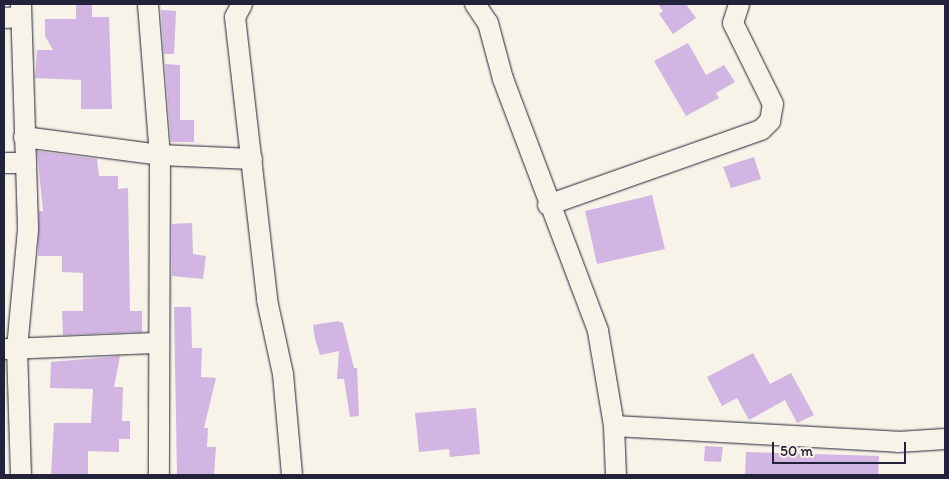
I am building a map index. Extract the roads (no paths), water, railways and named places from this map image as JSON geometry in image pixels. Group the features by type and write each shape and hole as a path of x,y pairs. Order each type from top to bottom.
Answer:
{"street":[{"path":"148,4 160,155 157,343 159,475"},
{"path":"242,4 235,17 292,475"},
{"path":"475,4 488,23 503,78 548,205 576,264 598,331 614,426 616,475"},
{"path":"548,205 760,130 770,121 773,104 733,24 733,6"},
{"path":"15,13 24,137 28,230 10,349 21,475"},
{"path":"24,137 160,155 252,159"},
{"path":"4,163 25,163"},
{"path":"10,349 157,343"},
{"path":"614,426 898,442 945,439"}]}
